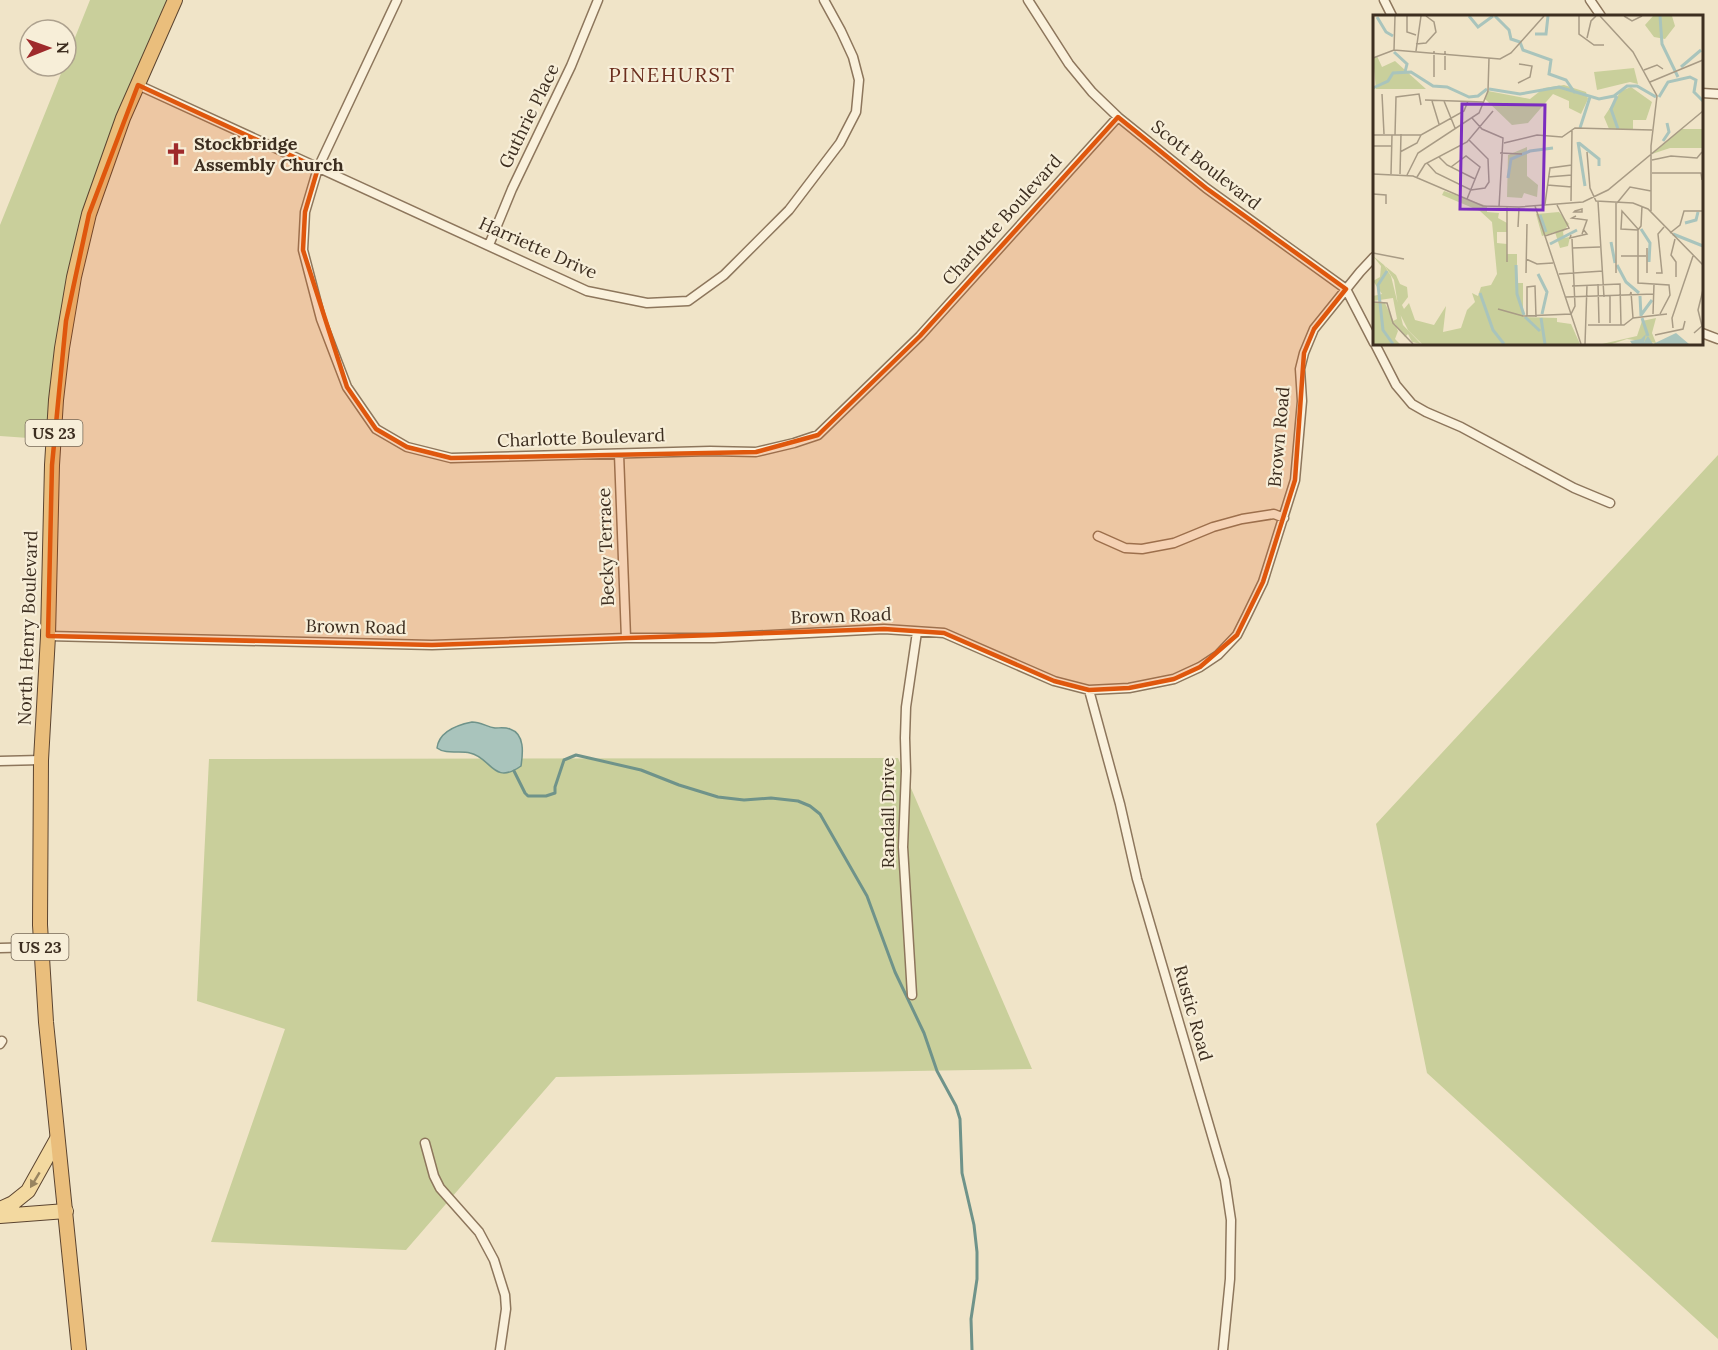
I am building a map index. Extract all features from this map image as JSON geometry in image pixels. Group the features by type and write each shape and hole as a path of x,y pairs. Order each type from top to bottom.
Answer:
{"highway":[{"name":"North Henry Boulevard","path":"79,1350 40,947 41,760 48,636 56,400 66,321 89,214 116,134 175,0"}],"main road":[{"path":"0,1209 13,1203 28,1191 57,1139"},
{"path":"0,1216 66,1211"}],"street":[{"name":"Charlotte Boulevard","path":"397,0 318,168 305,212 303,250 321,319 347,387 376,429 407,447 451,458 710,451 756,452 818,435 920,336 1118,117"},
{"name":"Guthrie Place","path":"489,245 512,189 572,66 598,0"},
{"name":"Harriette Drive","path":"138,85 587,291 647,303 688,301 724,275 789,210 840,143 855,112 859,80 853,57 824,0"},
{"name":"Scott Boulevard","path":"1028,0 1069,64 1092,92 1118,117 1206,189 1346,289 1373,339"},
{"path":"1384,0 1392,15"},
{"path":"1590,0 1600,15"},
{"path":"1703,93 1718,94"},
{"name":"Brown Road","path":"48,636 432,645 626,638 714,638 884,629 944,633 1054,681 1089,690 1129,688 1174,679 1200,667 1218,655 1237,635 1263,582 1295,480 1302,401 1300,369 1302,361 1314,329 1373,258"},
{"path":"1703,334 1718,339"},
{"name":"Scott Boulevard","path":"1376,345 1396,385 1412,404 1574,489 1610,503"},
{"name":"Becky Terrace","path":"619,454 626,638"},
{"path":"1098,536 1125,549 1142,549 1174,543 1213,527 1242,519 1275,514 1284,518"},
{"name":"Randall Drive","path":"912,995 903,847 906,771 904,738 917,632"},
{"name":"Rustic Road","path":"1089,690 1120,804 1137,879 1225,1180 1231,1222 1230,1279 1223,1350"},
{"path":"0,761 41,760"},
{"path":"0,948 40,947"},
{"path":"425,1143 434,1176 440,1188 479,1232 494,1260 506,1309 500,1350"}],"highlighted area":[{"path":"138,85 318,168 305,212 303,250 347,387 376,429 407,447 451,458 756,452 818,435 920,336 1118,117 1206,188 1346,289 1314,329 1304,353 1295,480 1263,582 1237,635 1200,667 1174,679 1129,688 1089,690 1054,681 944,633 884,629 432,645 48,636 52,465 66,321 89,214"}],"green space":[{"path":"90,0 170,0 74,267 57,440 0,436 0,225 59,78 78,78 78,30"},
{"path":"1718,455 1718,1339 1427,1073 1376,824"},
{"path":"898,758 1032,1069 556,1077 406,1250 211,1242 285,1029 197,1001 209,759"}],"water":[{"path":"472,722 515,731 522,744 521,766 512,771 498,772 477,756 437,748 438,742 445,733"}],"waterway":[{"path":"514,771 528,796 546,796 555,793 564,760 576,755 641,770 718,797 798,801 810,806 820,814 867,896 895,972 924,1033 937,1071 956,1106 960,1119 962,1173 974,1225 977,1252 977,1279 971,1319 972,1350"}],"place":[{"name":"Stockbridge Assembly Church","path":"176,154"}],"district":[{"name":"PINEHURST","path":"672,75"}]}
